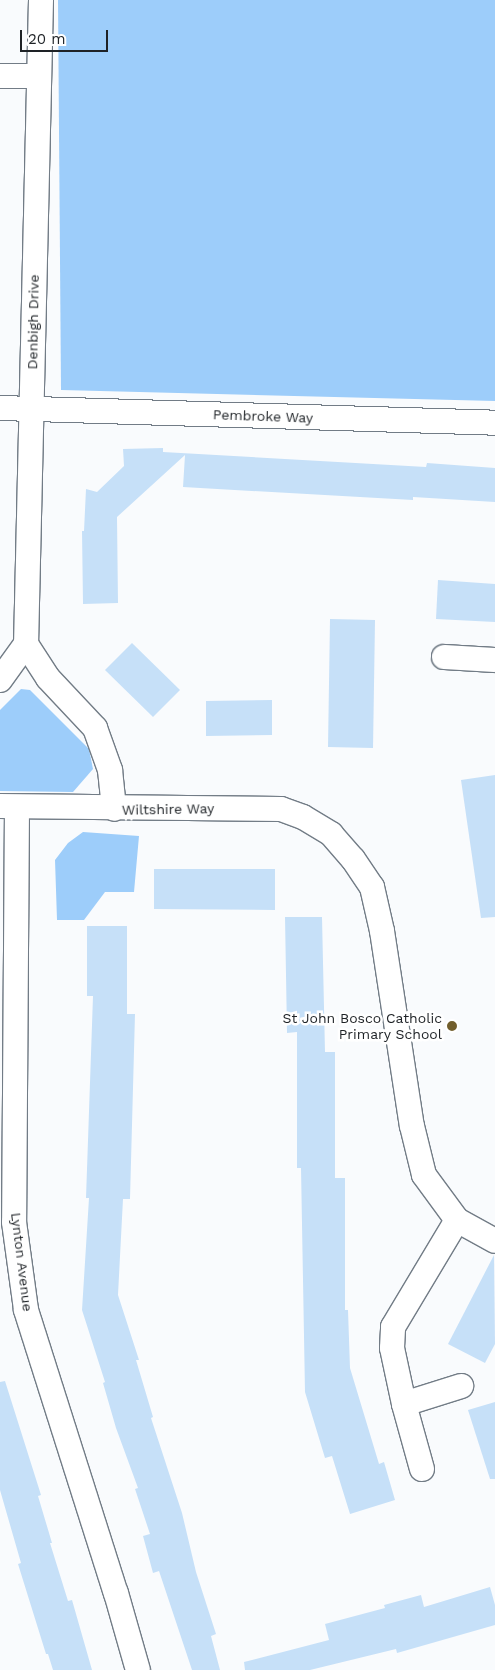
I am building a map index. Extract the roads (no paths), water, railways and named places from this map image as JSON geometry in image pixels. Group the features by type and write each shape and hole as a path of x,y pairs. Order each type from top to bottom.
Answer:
{"street":[{"name":"Denbigh Drive","path":"26,644 41,0"},
{"path":"0,76 39,76"},
{"name":"Pembroke Way","path":"0,408 495,423"},
{"path":"0,680 26,644 48,678 96,728 110,770 114,809"},
{"path":"444,657 495,660"},
{"name":"Wiltshire Way","path":"8,807 281,809 303,817 330,834 353,859 372,888 382,931 412,1126 424,1175 457,1220"},
{"name":"Lynton Avenue","path":"8,807 14,1222 26,1310 116,1593 138,1670"},
{"path":"422,1469 404,1404 392,1348 393,1327 457,1220 495,1241"},
{"path":"404,1404 461,1386"}],"place":[{"name":"St John Bosco Catholic Primary School","path":"452,1026"}]}
